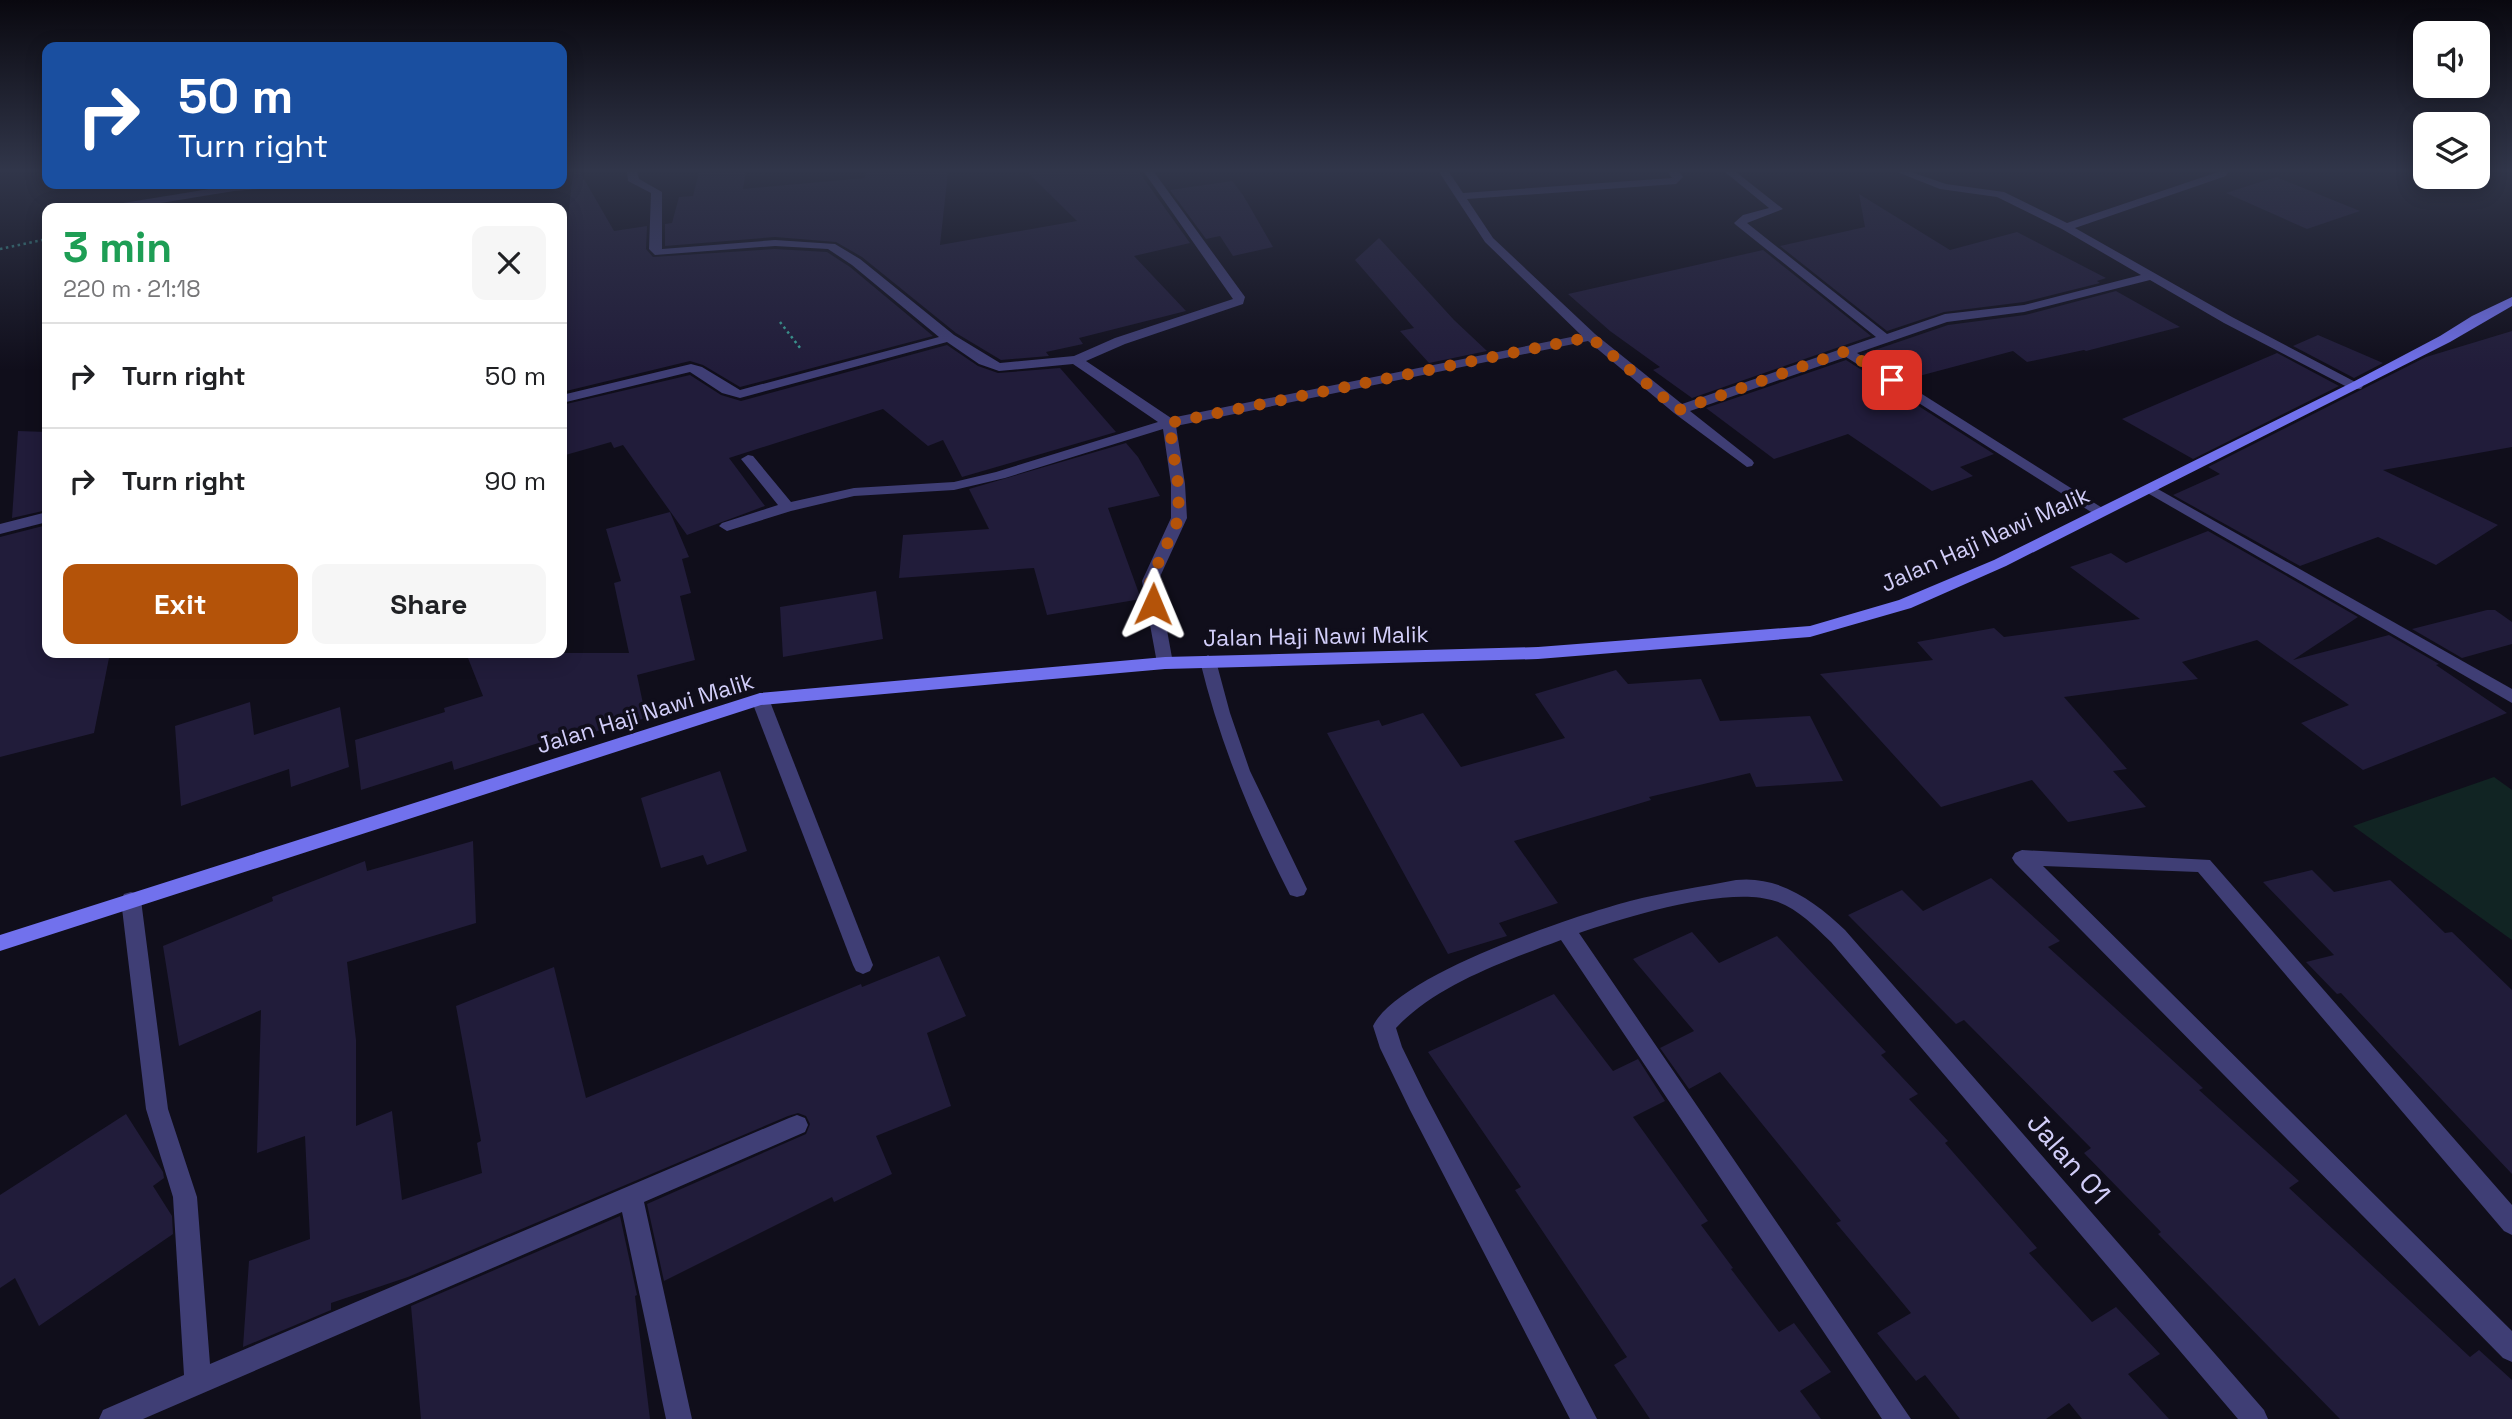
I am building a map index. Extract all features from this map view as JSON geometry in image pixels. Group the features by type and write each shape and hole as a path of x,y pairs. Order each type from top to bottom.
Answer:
{"main road":[{"name":"Jalan Haji Nawi Malik","path":"0,943 760,699 1165,663 1538,653 1810,631 1905,604 2000,562 2356,386 2445,339 2476,318 2512,301"}],"street":[{"path":"655,238 655,249 659,253 775,243 831,246 849,256 949,338 984,361 999,367 1076,360 1120,341 1239,301 1239,297 1197,238"},
{"path":"1488,238 1590,337 1747,463"},
{"path":"1760,238 1885,338"},
{"path":"2086,238 2356,386"},
{"path":"1679,410 1945,318 1989,314 2031,306 2152,276"},
{"path":"727,526 788,507 854,492 954,486 1000,475 1169,423 1590,337"},
{"path":"567,398 691,368 701,370 730,393 740,394 949,338"},
{"path":"1846,351 2099,512"},
{"path":"1076,360 1169,423 1178,484 1179,518 1150,581 1165,663"},
{"path":"748,459 788,507"},
{"path":"2149,488 2512,697"},
{"path":"0,529 42,518"},
{"path":"1208,661 1221,713 1241,771 1297,889"},
{"path":"760,699 863,965"},
{"path":"2512,1223 2203,865 2022,858 2512,1349"},
{"name":"Jalan O1","path":"1584,1419 1418,1103 1391,1048 1384,1026 1392,1014 1454,977 1566,930 1615,913 1690,896 1750,887 1781,894 1807,906 1838,936 2255,1419"},
{"path":"131,900 157,1109 185,1197 198,1383"},
{"path":"1566,930 1898,1419"},
{"path":"112,1419 797,1125"},
{"path":"631,1198 679,1419"}],"path":[{"path":"0,249 42,240"}],"green space":[{"path":"2494,777 2512,790 2512,940 2353,826"}],"building":[{"path":"567,238 646,238 646,249 653,257 775,249 827,252 850,267 933,336 740,387 703,365 690,361 567,391"},
{"path":"665,238 760,238 665,246"},
{"path":"790,238 941,238 940,245 979,238 1187,238 1190,243 1134,256 1186,311 1079,338 1083,344 1046,352 1049,356 1001,360 956,333 862,257 836,242"},
{"path":"1221,238 1268,238 1273,247 1233,256"},
{"path":"1379,238 1454,320 1487,351 1429,363 1400,331 1414,328 1355,260"},
{"path":"1815,238 1931,238 1950,250 1994,238 2029,238 2106,278 2097,281 2100,283 2024,302 1944,312 1887,331 1780,246"},
{"path":"1763,250 1871,336 1692,398 1653,370 1660,367 1610,331 1568,294"},
{"path":"2116,291 2180,327 2086,351 2027,362 2013,351 1904,380 1863,354 1948,325 2025,315"},
{"path":"2512,331 2512,447 2383,470 2498,525 2436,565 2378,537 2300,566 2173,495 2220,474 2208,467 2426,357"},
{"path":"2318,335 2383,363 2354,378 2293,346"},
{"path":"947,345 978,366 998,373 1060,368 1116,432 962,477 943,440 928,446 883,409 729,458 765,506 687,535 623,445 614,448 611,442 567,455 567,404 690,375 721,395 741,401"},
{"path":"2277,353 2339,386 2193,459 2122,419"},
{"path":"1846,360 1994,454 1960,467 1973,476 1932,491 1848,434 1774,459 1706,408"},
{"path":"18,431 42,432 42,511 12,518"},
{"path":"1126,443 1138,457 1160,496 1108,508 1141,599 1047,615 1034,568 899,578 903,535 989,529 969,489"},
{"path":"670,512 689,557 682,559 691,593 680,596 695,660 637,675 646,718 583,735 582,729 454,770 452,761 361,790 355,740 445,712 444,708 483,696 468,658 567,658 567,653 629,653 614,583 621,581 606,529"},
{"path":"42,526 42,658 109,658 94,733 0,757 0,537"},
{"path":"2208,531 2358,617 2293,660 2389,635 2439,664 2436,665 2507,713 2363,770 2301,723 2349,705 2257,640 2182,662 2198,679 2064,697 2127,769 2113,771 2146,807 2068,822 2032,780 1941,807 1820,674 1933,660 1917,642 1994,628 2004,637 2140,619 2070,567 2111,553 2126,563"},
{"path":"876,591 883,639 783,657 780,607"},
{"path":"2495,610 2512,622 2512,644 2462,658 2412,629"},
{"path":"1616,670 1628,684 1701,679 1720,721 1810,716 1843,781 1756,787 1750,773 1649,797 1651,800 1514,841 1558,903 1499,923 1507,936 1448,954 1327,733 1379,720 1382,726 1423,713 1461,767 1565,738 1535,694"},
{"path":"250,702 254,735 340,707 349,767 291,787 289,769 181,806 175,726"},
{"path":"720,771 747,851 707,865 703,855 661,868 641,798"},
{"path":"473,841 476,923 347,962 356,1040 356,1126 392,1111 402,1200 482,1173 477,1143 481,1141 456,1006 554,967 586,1098 861,984 862,987 939,956 966,1016 927,1033 951,1106 876,1136 892,1174 834,1202 832,1197 664,1281 647,1204 806,1134 810,1124 806,1116 798,1113 788,1116 408,1277 331,1303 331,1310 243,1347 249,1261 310,1239 305,1136 257,1153 261,1010 179,1046 163,946 273,901 272,897 365,861 367,871"},
{"path":"2312,870 2334,892 2390,880 2445,933 2452,932 2512,990 2512,1174 2341,993 2337,994 2306,962 2334,955 2263,882"},
{"path":"1991,878 2060,941 2048,947 2203,1088 2199,1090 2299,1181 2289,1188 2470,1357 2479,1350 2512,1380 2512,1419 2340,1419 2158,1234 2161,1232 2084,1153 2091,1148 1964,1020 1956,1024 1848,915 1902,890 1923,911"},
{"path":"1692,932 1719,963 1777,936 1886,1052 1881,1055 1918,1094 1909,1099 1948,1141 1945,1143 2037,1248 2029,1253 2092,1322 2116,1307 2160,1354 2128,1374 2169,1419 2082,1419 2069,1403 2046,1419 1960,1419 1925,1375 1916,1381 1877,1333 1911,1313 1836,1223 1841,1221 1720,1072 1689,1089 1660,1048 1694,1031 1633,959"},
{"path":"1554,994 1613,1071 1638,1059 1665,1101 1633,1117 1708,1221 1701,1225 1779,1332 1794,1323 1831,1372 1800,1391 1821,1419 1650,1419 1614,1365 1627,1357 1515,1190 1521,1187 1428,1052"},
{"path":"126,1114 163,1172 164,1178 153,1186 172,1216 173,1234 39,1326 15,1278 0,1288 0,1195"},
{"path":"620,1216 637,1295 650,1419 421,1419 411,1306"}],"route":[{"path":"1153,604 1150,581 1179,518 1178,484 1169,423 1590,337 1679,410 1846,351 1892,380"}]}
